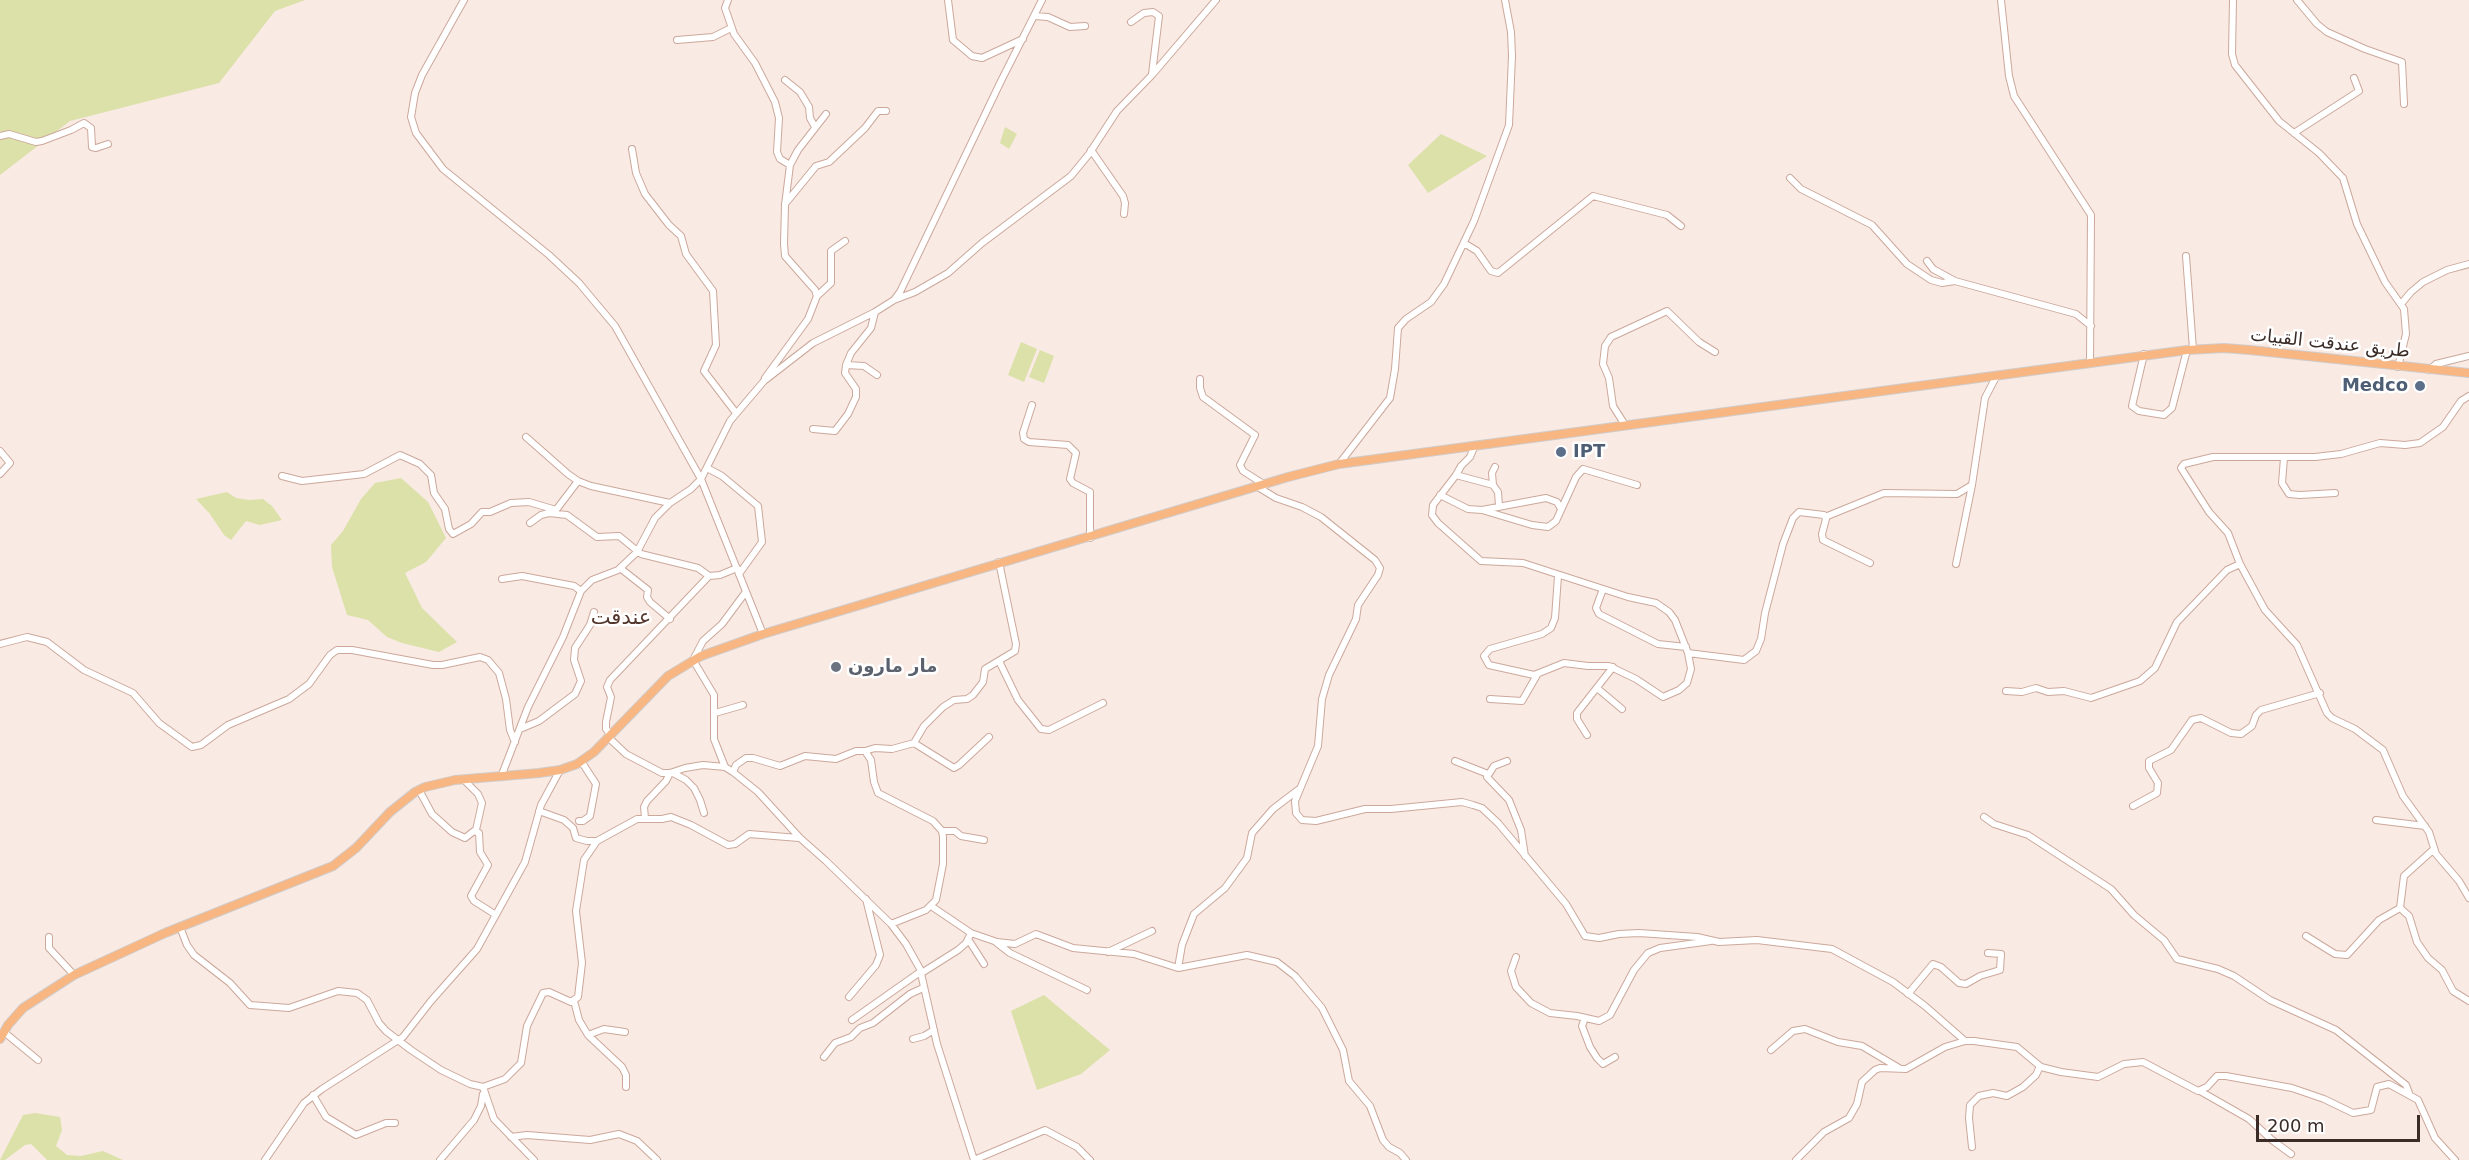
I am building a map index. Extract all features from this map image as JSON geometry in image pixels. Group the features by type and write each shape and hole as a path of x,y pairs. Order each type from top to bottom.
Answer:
{"main road":[{"name":"طريق عندقت القبيات","path":"419,790 464,780 560,770 581,761 610,736 668,676 693,660 763,634 999,562 1090,538 1339,464 2091,361 2190,350 2250,350 2469,373"},
{"path":"2,1035 30,1002 74,975 133,946 333,866 356,848 396,807 419,790"}],"street":[{"path":"464,0 422,75 415,93 411,117 416,134 443,169 549,255 604,310 624,341 701,479 763,634"},
{"path":"728,0 724,8 731,28 755,63 775,102 778,118 777,152 780,159 790,165"},
{"path":"948,0 953,40 972,56 982,58 1023,39"},
{"path":"894,300 912,269 1042,0"},
{"path":"501,777 581,591 592,580 612,574 620,568 637,552 655,518 701,479 736,413 764,381 813,343 948,273 982,243 1064,181 1091,150 1117,111 1152,75 1216,0"},
{"path":"1339,464 1390,398 1398,328 1434,299 1464,243 1509,125 1512,56 1511,32 1505,0"},
{"path":"2001,0 2009,76 2014,96 2091,215 2091,361"},
{"path":"2233,0 2232,54 2235,65 2279,121 2333,165 2343,178 2357,224 2385,282 2401,304 2407,323 2398,367"},
{"path":"2297,0 2317,24 2327,32 2402,62 2404,104"},
{"path":"1131,22 1144,13 1153,12 1159,16 1152,75"},
{"path":"1034,16 1048,17 1070,27 1085,26"},
{"path":"677,40 713,37 731,28"},
{"path":"2294,133 2359,91 2354,78"},
{"path":"785,80 800,92 809,107 810,118 815,127"},
{"path":"785,205 816,166 829,162 865,128 878,111 886,111"},
{"path":"817,296 815,290 785,255 783,244 790,165 825,114"},
{"path":"0,136 9,134 36,142 84,123 91,128 92,147 108,144"},
{"path":"632,149 636,173 645,194 669,225 681,236 686,254 713,291 716,345 704,371 736,413"},
{"path":"1091,150 1123,196 1124,214"},
{"path":"1790,178 1801,189 1872,225 1901,258 1927,278 1942,283 1955,281"},
{"path":"1464,243 1477,251 1491,271 1498,273 1593,196 1667,215 1681,226"},
{"path":"764,381 772,366 808,319 817,296 831,283 831,251 845,241"},
{"path":"2144,354 2132,406 2139,411 2164,415 2172,408 2190,350 2186,256"},
{"path":"1927,261 1931,267 1955,281 2076,314 2092,327"},
{"path":"2401,304 2423,282 2454,267 2469,264"},
{"path":"813,429 835,431 848,414 856,397 855,389 845,373 846,365 851,353 871,327 875,312"},
{"path":"1625,425 1613,406 1609,378 1604,364 1605,346 1611,337 1668,312 1699,342 1715,352"},
{"path":"2429,370 2436,364 2469,356"},
{"path":"846,365 864,366 877,375"},
{"path":"1956,564 1972,485 1985,398 1997,374"},
{"path":"1200,379 1203,397 1256,435 1240,465 1244,471 1275,498 1309,510 1329,522 1375,560 1380,568 1378,575 1358,605 1356,619 1329,675 1322,699 1318,746 1295,801 1296,813 1302,820 1308,822 1365,809 1468,803 1482,808 1493,817 1566,904 1585,936 1599,938 1631,933 1697,937 1712,941"},
{"path":"2469,396 2457,406 2443,427 2420,443 2405,445 2379,443 2341,454 2284,458 2213,457 2181,466 2209,512 2228,533 2240,564 2267,613 2294,640 2330,716 2355,729 2382,750 2403,796 2426,826 2434,849 2469,898"},
{"path":"1032,405 1023,433 1024,439 1029,442 1068,445 1076,453 1070,479 1072,483 1090,492 1090,538"},
{"path":"526,437 578,481 670,503"},
{"path":"1475,445 1470,457 1432,507 1434,518 1476,558 1483,561 1522,563 1558,576 1661,605 1675,620 1687,650 1690,669 1687,683 1679,690 1663,697 1636,678 1613,668 1570,662 1555,665 1537,675 1522,701 1490,699"},
{"path":"0,451 10,462 0,474"},
{"path":"282,476 302,481 364,474 400,455 420,464 431,475 434,493 445,509 449,529 453,534 471,524 482,512 490,512 511,503 529,502 556,510 578,481"},
{"path":"2284,458 2282,483 2289,494 2335,493"},
{"path":"1495,467 1492,474 1493,485 1498,492 1498,506"},
{"path":"530,524 541,515 549,513 567,515 597,537 619,536 637,552 698,568 709,576 738,571 762,542 758,506 722,476 707,468"},
{"path":"1440,495 1465,508 1482,510 1499,517 1544,527 1554,524 1579,471 1583,469 1636,485"},
{"path":"1456,476 1493,485"},
{"path":"1825,517 1884,493 1956,494 1972,485"},
{"path":"1482,510 1546,498 1557,502 1561,510"},
{"path":"1603,589 1596,608 1599,614 1658,644 1739,660 1753,655 1761,639 1774,575 1793,518 1802,512 1822,514 1825,517"},
{"path":"1825,517 1823,540 1870,563"},
{"path":"733,772 736,765 746,758 780,766 805,756 836,759 875,748 892,749 914,743 924,726 943,707 954,700 967,699 973,695 983,682 985,669 1013,653 1016,644 999,562"},
{"path":"2006,691 2022,692 2036,688 2048,692 2064,691 2091,698 2140,681 2155,668 2177,622 2227,570 2240,564"},
{"path":"620,568 648,590 646,597 670,619"},
{"path":"502,579 522,576 574,586 581,591"},
{"path":"704,813 694,788 686,780 650,767 626,754 610,736 606,729 606,722 611,698 607,687 610,680 709,576"},
{"path":"1537,675 1493,667 1485,662 1484,656 1492,648 1549,631 1555,618 1558,576"},
{"path":"725,767 715,745 715,713 712,692 693,660 703,641 722,624 745,593"},
{"path":"520,729 539,722 576,694 581,681 574,660 575,648 590,625 594,612"},
{"path":"0,644 27,637 47,642 84,670 132,693 159,723 192,747 201,745 228,725 289,699 309,684 330,655 337,650 352,650 432,665 480,657 488,660 499,673 506,699 510,730 515,742"},
{"path":"999,661 1018,700 1041,729 1049,730 1103,703"},
{"path":"1587,735 1576,715 1613,668"},
{"path":"1597,688 1622,709"},
{"path":"2133,806 2157,793 2158,783 2149,768 2149,761 2171,750 2192,720 2201,718 2231,733 2241,734 2252,726 2256,715 2261,710 2320,693"},
{"path":"715,713 743,705"},
{"path":"914,743 954,768 989,737"},
{"path":"865,751 871,760 875,788 878,793 926,817 942,831 943,864 938,894 931,906 891,924"},
{"path":"1455,760 1488,774"},
{"path":"579,821 590,816 597,784 581,761"},
{"path":"1488,774 1494,766 1507,761"},
{"path":"645,818 644,807 647,801 671,773 703,765 725,767 733,772 758,792 800,838 866,899 891,924 906,944 920,973 934,1030 974,1160 1045,1130 1077,1147 1090,1160"},
{"path":"265,1160 294,1116 313,1095 399,1040 477,949 529,854 539,811 560,770"},
{"path":"1488,774 1488,778 1510,803 1521,830 1525,856"},
{"path":"419,790 435,818 452,832 465,838 476,830 482,803 478,794 464,780"},
{"path":"1178,968 1182,945 1194,914 1204,903 1223,890 1246,861 1250,850 1250,838 1257,827 1276,805 1299,789"},
{"path":"539,811 564,820 571,825 579,839 597,841"},
{"path":"574,1002 579,996 582,972 576,911 584,860 597,841 637,819 671,817 728,845 735,844 749,834 800,838"},
{"path":"1984,817 1994,824 2023,832 2111,889 2134,915 2164,940 2177,959 2218,969 2234,976 2270,1000 2336,1030 2406,1084 2409,1094"},
{"path":"2376,820 2426,826"},
{"path":"476,830 481,838 480,852 488,865 471,896 474,901 496,915"},
{"path":"942,831 950,830 962,836 984,840"},
{"path":"2400,908 2404,876 2434,849"},
{"path":"849,997 876,965 879,955 866,899"},
{"path":"931,906 969,936 984,964"},
{"path":"2306,936 2336,954 2345,956 2379,920 2400,908"},
{"path":"2400,908 2410,918 2415,936 2428,958 2442,970 2453,991 2469,1001"},
{"path":"180,927 194,955 230,983 249,1005 289,1008 338,991 354,992 367,1000 379,1023 399,1040 441,1070 483,1088 505,1079 521,1063 524,1057 527,1026 543,993 549,992 574,1002 583,1027 589,1036 622,1067 626,1075 626,1087"},
{"path":"1107,953 1152,931"},
{"path":"969,936 1015,944 1036,934 1073,948 1134,954 1178,968 1252,955 1277,963 1289,970 1322,1008 1343,1050 1348,1081 1370,1106 1383,1140 1406,1160"},
{"path":"852,1020 958,950 969,936"},
{"path":"49,937 49,948 74,975"},
{"path":"1516,957 1511,971 1516,987 1525,999 1550,1013 1599,1021 1610,1016 1638,964 1652,951 1712,941 1756,940 1832,949 1884,977 1965,1041"},
{"path":"997,942 1010,953 1087,990"},
{"path":"1908,994 1933,964 1941,967 1959,982 1966,984 1980,976 2000,970 2001,954 1988,953"},
{"path":"824,1057 835,1044 851,1037 860,1028 873,1023 910,994 923,988"},
{"path":"1585,1018 1581,1026 1597,1058 1603,1064 1615,1057"},
{"path":"589,1036 604,1029 625,1032"},
{"path":"1771,1050 1793,1031 1805,1029 1838,1042 1862,1046 1902,1070"},
{"path":"913,1039 934,1030"},
{"path":"2,1035 38,1060"},
{"path":"1796,1160 1824,1132 1850,1118 1857,1104 1859,1089 1868,1075 1880,1068 1902,1070 1945,1047 1965,1041 2017,1047 2040,1066 2093,1077 2103,1075 2130,1062 2143,1062 2200,1090 2249,1119 2291,1154"},
{"path":"1972,1147 1970,1105 1979,1096 1994,1093 2007,1096 2023,1087 2036,1075 2040,1066"},
{"path":"2200,1090 2207,1088 2215,1077 2226,1076 2292,1088 2360,1114 2371,1110 2375,1091 2381,1084 2389,1084 2409,1094 2422,1106 2435,1138 2455,1160"},
{"path":"483,1088 490,1112 534,1160"},
{"path":"440,1160 474,1120 481,1106 483,1088"},
{"path":"313,1095 326,1117 356,1135 386,1123 395,1123"},
{"path":"511,1137 532,1135 586,1140 619,1134 637,1141 657,1160"}],"green space":[{"path":"0,0 305,0 275,11 219,83 70,121 0,175"},
{"path":"1005,127 1017,134 1009,149 1000,143"},
{"path":"1441,134 1487,156 1428,193 1408,165"},
{"path":"1021,342 1037,349 1024,382 1008,375"},
{"path":"1040,350 1054,356 1044,383 1029,377"},
{"path":"401,478 428,502 446,538 426,562 405,573 422,608 457,642 439,652 387,637 368,620 347,615 332,567 331,545 343,531 361,499 375,483"},
{"path":"227,492 236,498 263,499 272,506 282,520 260,525 246,521 231,540 224,535 210,514 196,499"},
{"path":"1044,995 1110,1050 1081,1074 1037,1090 1011,1011"},
{"path":"35,1113 60,1117 62,1130 56,1146 67,1155 81,1156 103,1151 123,1160 47,1160 31,1144 25,1145 5,1160 0,1160 23,1115"}],"place":[{"name":"Medco","path":"2420,386"},
{"name":"IPT","path":"1561,452"},
{"name":"مار مارون","path":"836,667"}],"district":[{"name":"عندقت","path":"621,619"}]}
